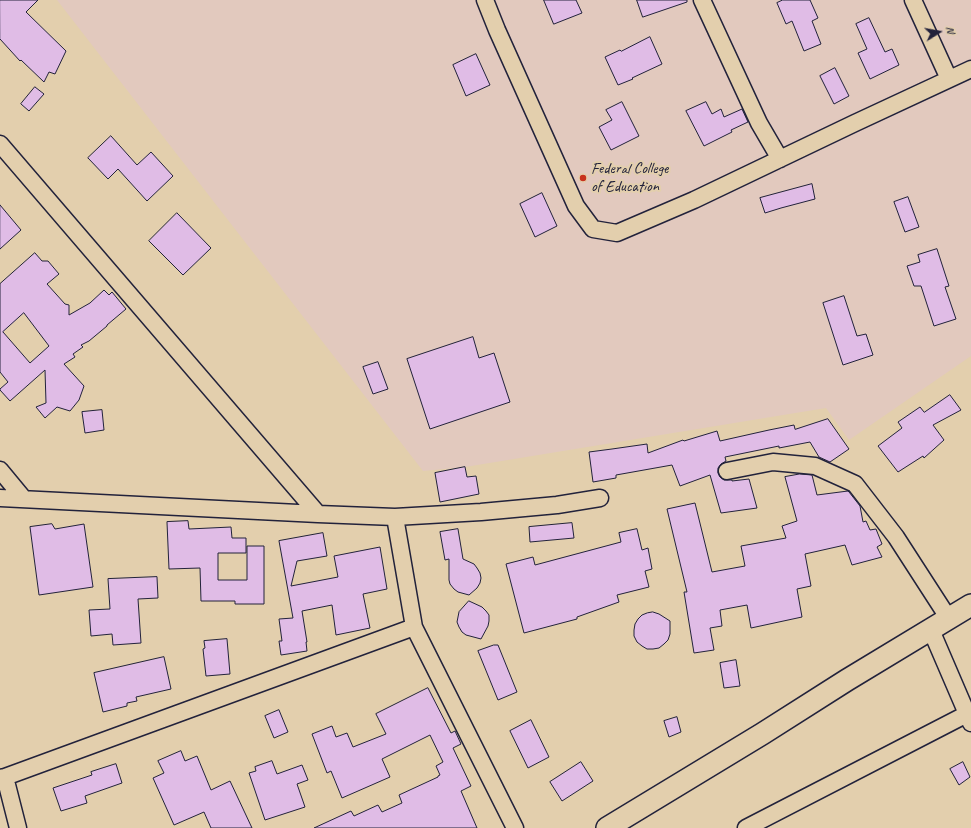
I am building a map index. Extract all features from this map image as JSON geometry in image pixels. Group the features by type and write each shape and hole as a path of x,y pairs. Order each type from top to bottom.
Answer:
{"main road":[{"path":"607,828 971,605"}],"street":[{"path":"485,0 576,206 593,230 617,232 694,200 971,68"},
{"path":"702,0 759,123 780,159"},
{"path":"913,0 949,79"},
{"path":"0,144 318,514"},
{"path":"727,471 774,462 815,466 855,484 896,538 950,619"},
{"path":"0,470 24,499"},
{"path":"0,498 395,517 481,512 557,505 600,498"},
{"path":"395,517 414,627 515,828"},
{"path":"18,828 2,778 414,627"},
{"path":"746,828 969,719 931,630"}],"shaded area":[{"name":"Federal College of Education","path":"57,0 971,0 971,356 849,440 826,408 465,467 423,471"}],"building":[{"path":"0,0 38,0 26,12 66,51 55,74 49,72 44,82 21,60 20,61 0,39"},
{"path":"544,0 576,0 582,13 554,24"},
{"path":"637,0 687,0 687,2 643,17"},
{"path":"783,0 810,0 818,18 812,21 821,44 804,51 792,21 786,24 777,3"},
{"path":"869,18 885,52 892,49 899,65 870,79 858,53 867,49 856,24"},
{"path":"650,37 662,64 618,85 605,57"},
{"path":"476,54 490,85 466,96 453,65"},
{"path":"835,68 849,96 834,104 820,76"},
{"path":"35,87 44,94 29,111 21,104"},
{"path":"622,102 639,136 611,150 599,127 612,120 606,110"},
{"path":"706,102 712,114 721,109 724,117 742,109 748,122 704,146 686,111"},
{"path":"111,136 137,165 151,152 173,176 147,201 118,169 108,179 88,158"},
{"path":"812,184 815,199 765,213 760,198"},
{"path":"542,193 557,226 535,237 520,204"},
{"path":"908,197 919,227 905,232 894,202"},
{"path":"0,205 21,230 0,249"},
{"path":"177,213 211,248 183,275 149,241"},
{"path":"937,249 949,286 945,287 956,319 934,326 921,286 914,286 907,266 920,262 918,255"},
{"path":"35,253 42,261 48,261 59,274 47,284 65,304 69,305 69,315 90,303 104,290 109,295 112,292 126,309 89,341 81,345 83,347 73,354 75,357 64,364 84,386 79,400 70,411 57,407 45,418 36,407 46,403 45,370 10,401 0,390 8,382 0,372 0,284","holes":["24,313 49,346 30,363 3,332"]},
{"path":"844,296 857,336 866,334 873,355 843,365 823,303"},
{"path":"473,337 479,358 494,353 510,402 430,429 407,359"},
{"path":"378,362 388,389 373,394 363,367"},
{"path":"950,395 961,410 933,425 944,440 924,458 923,456 898,472 878,446 902,428 898,422 920,407 924,412"},
{"path":"102,410 104,430 85,433 82,412"},
{"path":"828,419 849,449 830,462 819,457 810,442 779,448 779,446 725,457 726,461 718,468 720,477 724,480 732,481 749,479 757,508 721,513 710,475 680,486 672,465 616,475 616,478 593,482 589,452 647,444 648,453 683,440 684,441 717,431 720,441 794,425 795,429"},
{"path":"465,467 467,477 476,476 479,494 440,502 435,473"},
{"path":"800,474 812,475 817,495 849,492 860,506 863,522 866,521 870,530 876,529 882,544 877,547 882,557 852,565 845,545 805,554 811,586 797,589 802,617 751,628 747,605 720,610 722,626 710,628 714,650 694,653 684,592 687,592 667,509 695,503 712,572 745,566 741,546 786,538 782,526 797,521 785,477"},
{"path":"188,521 189,529 231,527 232,538 246,538 246,553 218,553 218,580 247,580 247,546 264,546 264,604 235,604 235,601 201,601 200,568 169,569 167,522"},
{"path":"572,523 574,538 530,542 529,527"},
{"path":"52,524 55,529 84,524 93,587 39,595 30,527"},
{"path":"458,529 463,559 474,564 480,573 481,578 477,588 469,595 458,592 450,584 449,559 445,560 440,532"},
{"path":"637,529 642,550 648,548 652,569 645,571 649,587 617,595 619,602 577,617 577,619 524,633 506,564 533,557 535,565 621,542 619,533"},
{"path":"323,533 327,556 297,561 291,586 338,577 334,556 380,547 387,589 363,594 370,628 336,635 332,605 302,611 307,651 281,655 279,641 282,641 279,619 293,618 279,541"},
{"path":"157,577 158,598 138,599 141,643 113,645 112,634 91,636 89,610 110,609 108,579"},
{"path":"469,601 482,607 489,615 488,626 481,639 466,635 462,632 457,622 459,612"},
{"path":"653,612 670,621 670,634 668,640 659,648 647,649 637,642 634,636 634,630 635,624 642,615"},
{"path":"227,639 230,674 206,676 203,649 205,648 204,641"},
{"path":"498,645 517,692 498,700 478,651"},
{"path":"164,657 171,689 136,697 137,701 127,703 127,706 103,712 94,673"},
{"path":"736,660 740,686 724,688 720,663"},
{"path":"428,688 451,733 455,731 461,744 453,748 471,786 461,791 477,828 314,828 351,811 354,816 378,805 382,812 402,803 399,795 440,775 436,766 443,762 430,735 382,759 390,777 342,798 331,771 327,773 312,734 332,726 336,737 347,733 353,747 386,734 376,714"},
{"path":"279,710 288,732 274,738 265,716"},
{"path":"677,717 681,732 669,737 664,721"},
{"path":"531,720 549,757 528,768 510,731"},
{"path":"181,751 185,761 197,756 211,790 230,781 252,828 211,828 204,812 174,825 153,778 164,773 158,761"},
{"path":"272,761 277,774 302,765 308,780 297,784 305,807 265,820 249,773 256,771 255,767"},
{"path":"581,762 593,781 562,801 550,782"},
{"path":"963,762 970,777 959,785 950,769"},
{"path":"116,764 122,783 85,796 87,803 61,811 53,788 92,775 91,772"}],"place":[{"name":"Federal College of Education","path":"583,178"}]}
